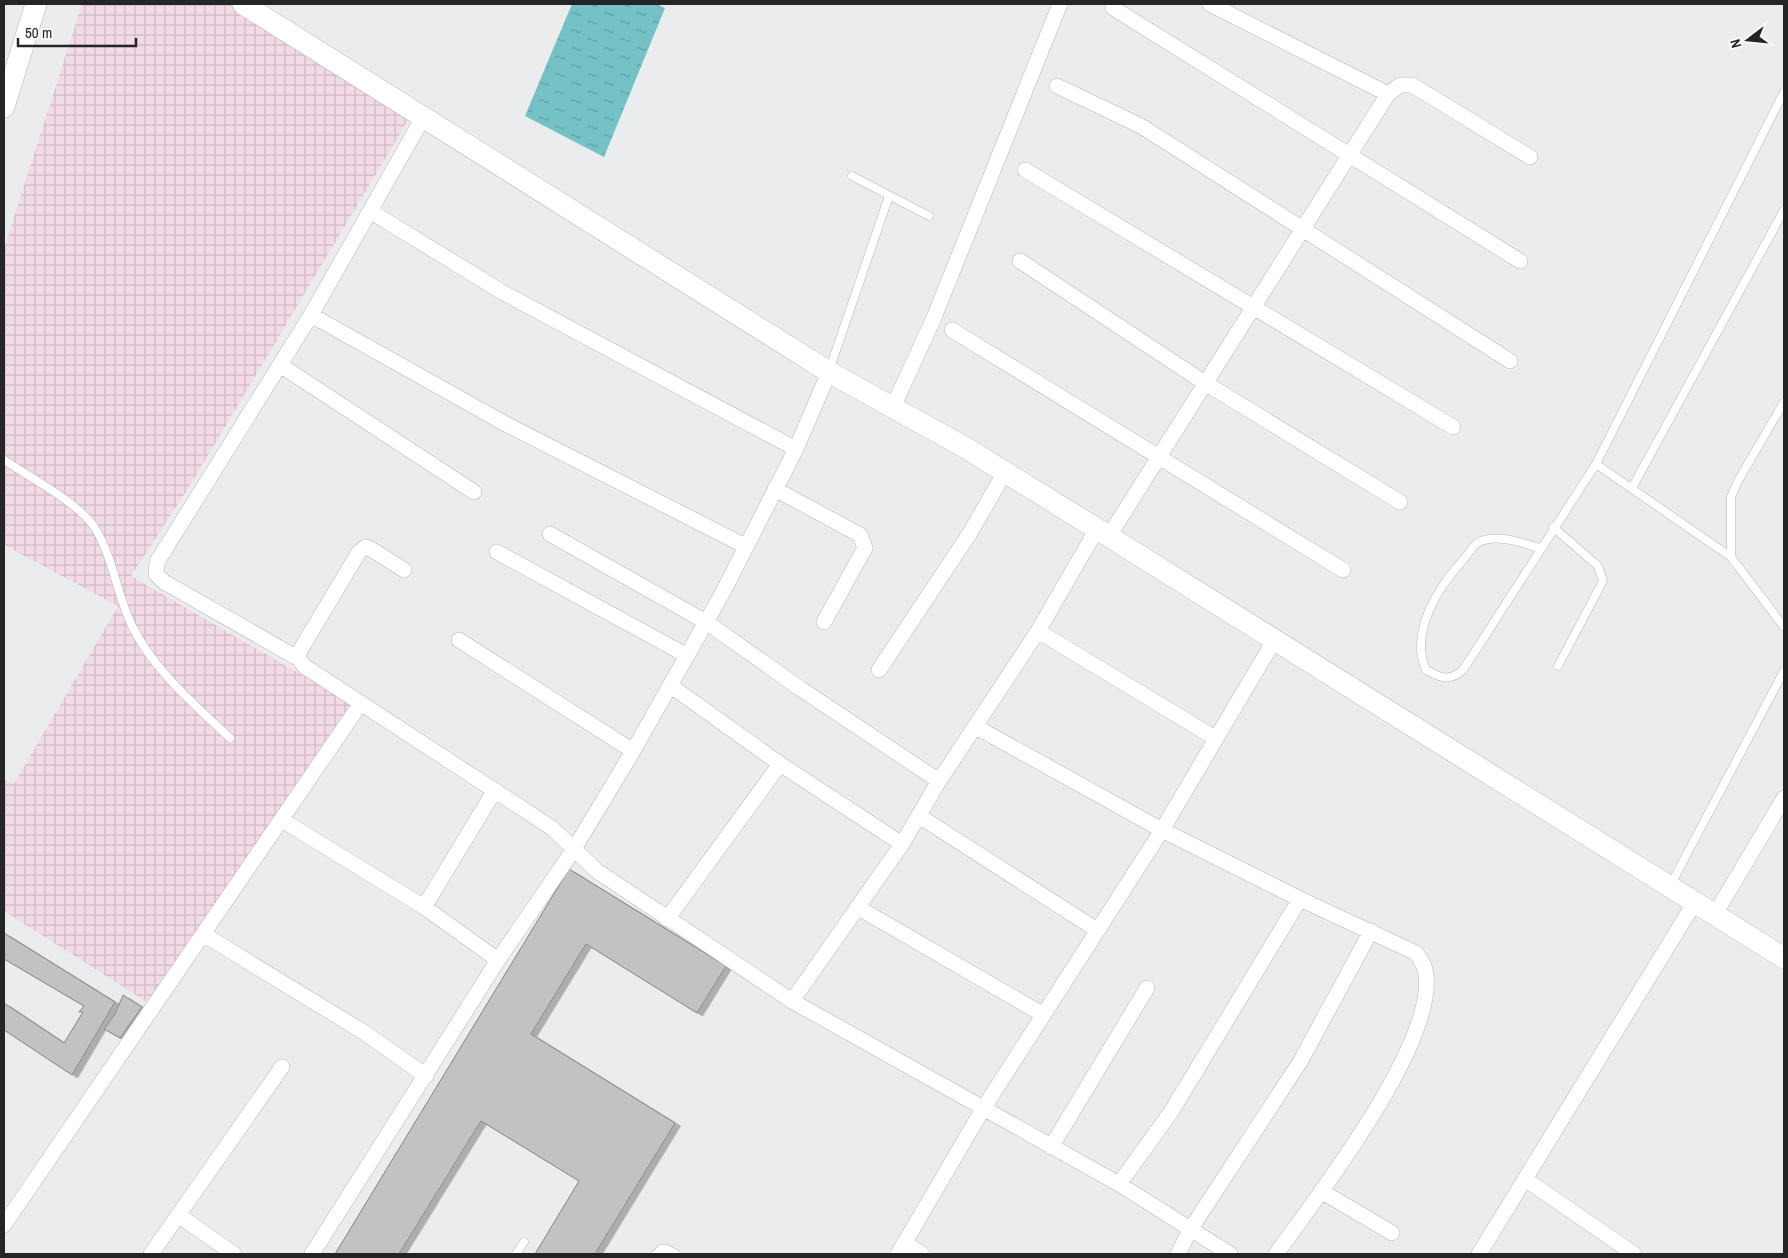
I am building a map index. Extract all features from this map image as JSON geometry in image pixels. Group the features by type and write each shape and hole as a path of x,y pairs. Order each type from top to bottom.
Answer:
{"street":[{"path":"4,107 36,4"},
{"path":"243,4 829,372 1005,472 1103,532 1784,958"},
{"path":"892,407 933,320 1060,4"},
{"path":"1210,4 1388,94"},
{"path":"1113,8 1520,261"},
{"path":"792,1001 902,844 939,781 1103,532 1158,458 1388,94 1400,85 1412,85 1530,157"},
{"path":"1057,86 1141,126 1510,361"},
{"path":"424,116 311,315 157,562 156,574 164,582 298,659 304,666 552,828 597,871 666,919 792,1001 1119,1184 1230,1254"},
{"path":"1025,170 1453,427"},
{"path":"370,211 502,292 796,449"},
{"path":"1020,261 1206,383 1400,502"},
{"path":"311,315 502,422 745,546"},
{"path":"952,330 1343,570"},
{"path":"280,365 474,492"},
{"path":"312,1254 498,960 574,849 633,751 706,622 796,449 829,372"},
{"path":"879,670 970,533 1005,472"},
{"path":"775,489 860,535 864,540 865,548 824,622"},
{"path":"550,534 706,622 801,689 939,781"},
{"path":"298,659 298,654 363,548 371,549 404,570"},
{"path":"496,552 686,655"},
{"path":"1038,631 1215,738"},
{"path":"922,1254 901,1249 983,1109 1042,1014 1162,830 1275,639"},
{"path":"459,640 633,751"},
{"path":"671,686 780,764 902,844"},
{"path":"4,1224 361,703"},
{"path":"976,727 1162,830 1300,899 1416,953 1424,967 1424,998 1416,1034 1405,1058 1375,1110 1276,1254"},
{"path":"666,919 780,764"},
{"path":"424,907 495,790"},
{"path":"1715,914 1784,798"},
{"path":"918,816 1097,930"},
{"path":"282,820 424,907 498,960"},
{"path":"1119,1184 1171,1112 1300,899"},
{"path":"1479,1254 1695,902"},
{"path":"857,907 1042,1014"},
{"path":"1178,1254 1190,1230 1300,1062 1371,931"},
{"path":"203,934 365,1033 426,1076"},
{"path":"1051,1147 1147,988"},
{"path":"151,1254 282,1067"},
{"path":"1525,1180 1634,1254"},
{"path":"1321,1191 1392,1233"},
{"path":"178,1214 234,1254"}],"lane":[{"path":"1540,548 1505,539 1491,539 1478,542 1449,575 1431,605 1421,652 1426,670 1444,679 1454,677 1463,670 1596,464 1784,92"},
{"path":"852,176 929,216"},
{"path":"829,372 889,196"},
{"path":"1632,488 1784,210"},
{"path":"1732,557 1731,497 1738,481 1784,402"},
{"path":"4,460 80,512 94,527 134,630 146,649 183,692 230,738"},
{"path":"1596,464 1732,557 1784,627"},
{"path":"1553,528 1598,566 1603,581 1558,666"},
{"path":"1670,886 1784,671"},
{"path":"516,1254 524,1242"},
{"path":"656,1254 661,1249 667,1249 676,1254"}],"shaded area":[{"path":"82,4 231,4 410,117 189,487 131,576 352,704 147,1002 4,911 4,779 14,784 118,606 4,545 4,249"}],"water":[{"path":"572,4 656,4 665,8 604,157 525,116"}],"building":[{"path":"569,869 726,966 697,1013 586,944 531,1034 675,1123 595,1254 535,1254 579,1181 481,1121 399,1254 335,1254"},
{"path":"4,933 115,1002 72,1075 4,1030 4,1003 64,1043 83,1012 79,1012 84,1006 4,959"},
{"path":"123,995 142,1007 120,1038 104,1029 115,1014"}]}
